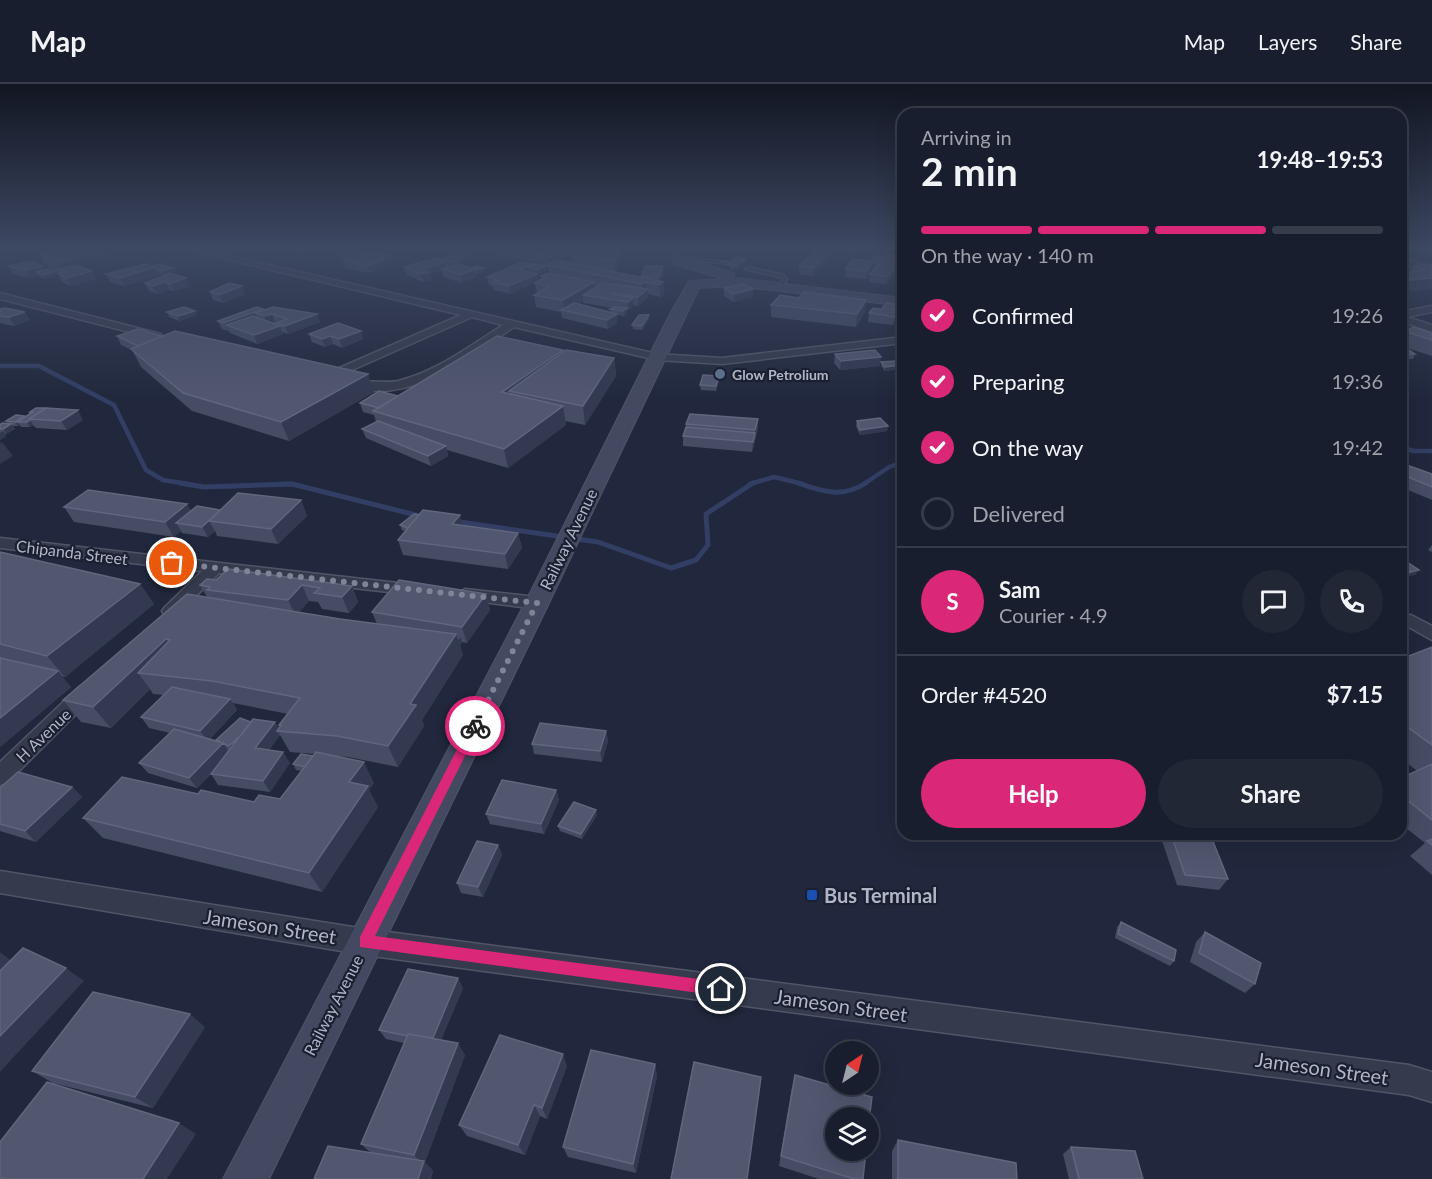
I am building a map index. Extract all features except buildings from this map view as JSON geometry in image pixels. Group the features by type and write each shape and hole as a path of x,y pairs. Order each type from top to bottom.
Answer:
{"main road":[{"name":"Railway Avenue","path":"245,1179 537,603 687,298"},
{"path":"871,298 897,301"}],"street":[{"path":"8,298 167,338"},
{"path":"402,298 657,357 722,361 897,341"},
{"path":"1407,315 1432,309"},
{"path":"471,314 319,376 363,387 394,388 431,373 513,323"},
{"path":"1407,319 1432,329"},
{"name":"Chipanda Street","path":"0,543 537,603"},
{"path":"155,626 215,568"},
{"path":"1411,621 1432,634"},
{"name":"H Avenue","path":"0,776 103,676"},
{"name":"Jameson Street","path":"0,882 365,942 1398,1078 1432,1087"}],"waterway":[{"path":"0,366 39,366 114,405 146,470 163,480 188,484"},
{"path":"1407,449 1432,451"},
{"path":"864,484 897,464"},
{"path":"753,483 774,477 803,484"},
{"path":"180,483 204,487 292,484"},
{"path":"453,521 598,542 671,568 696,560 708,545 706,514 753,483"},
{"path":"798,483 833,492 849,491 866,483"},
{"path":"282,484 292,484"},
{"path":"292,484 420,516"}],"way so far":[{"path":"172,563 537,603 475,726"}],"place":[{"name":"Glow Petrolium","path":"720,374"},
{"name":"Bus Terminal","path":"812,895"}],"route":[{"path":"475,726 365,942 721,989"}]}
